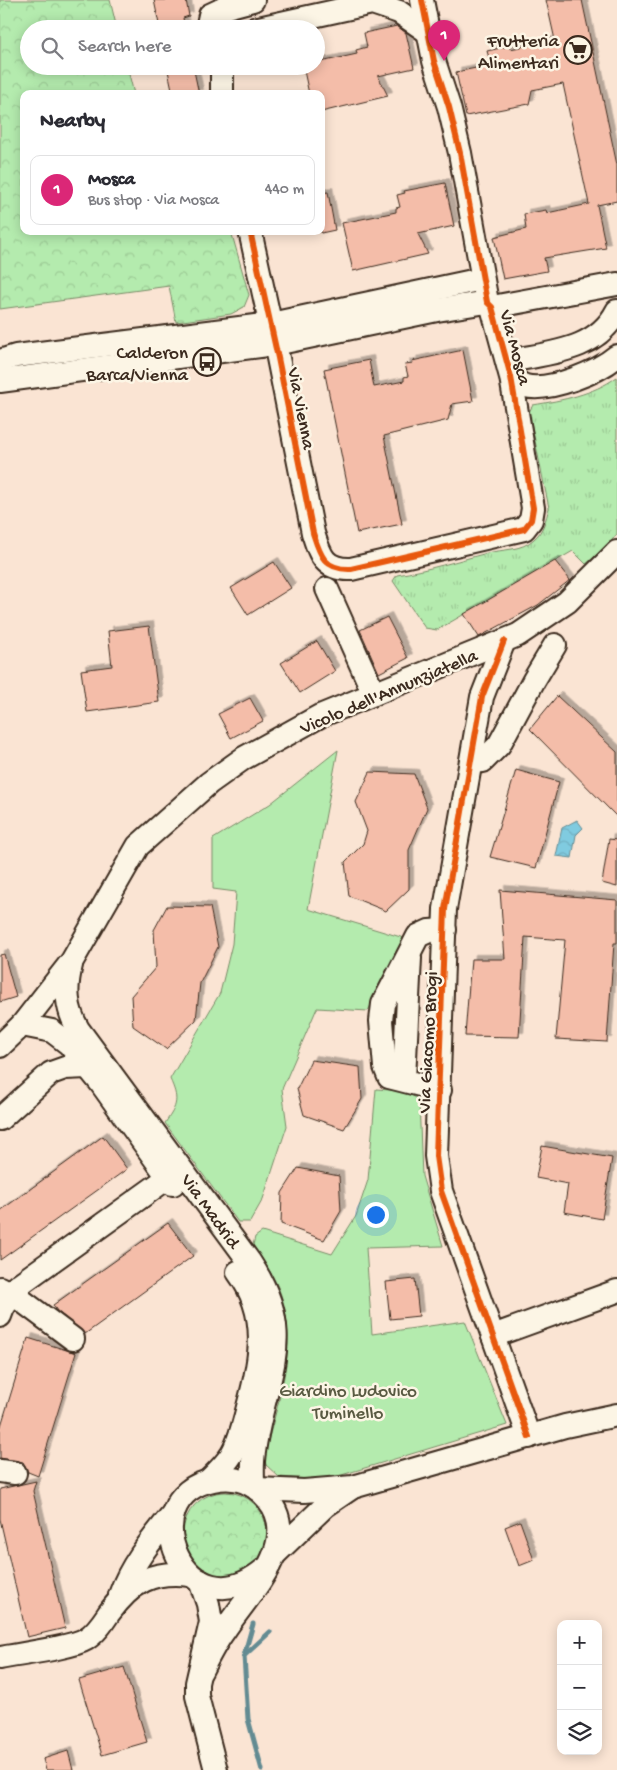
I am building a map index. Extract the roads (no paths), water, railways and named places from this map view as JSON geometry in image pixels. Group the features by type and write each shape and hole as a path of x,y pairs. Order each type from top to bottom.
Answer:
{"street":[{"path":"208,20 210,14 253,0"},
{"name":"Via Mosca","path":"351,569 524,529 530,520 533,508 516,368 490,305 482,279 460,153 428,32 422,0"},
{"path":"291,20 364,2 399,12 428,32"},
{"path":"222,75 222,90"},
{"name":"Via Vienna","path":"251,235 313,533 320,556 326,563 334,568 351,569"},
{"path":"0,361 16,356 273,334 482,279"},
{"path":"0,381 273,334 437,310 490,305 617,284"},
{"path":"617,311 606,328 587,342 516,368 524,386 548,384 593,372 617,356"},
{"name":"Vicolo dell'Annunziatella","path":"0,1046 22,1025 72,961 133,853 178,808 209,783 252,754 320,716 518,635 567,602 617,552"},
{"path":"327,589 374,694"},
{"name":"Via Giacomo Brogi","path":"504,641 482,697 446,910 440,1090 436,1149 441,1191 529,1437"},
{"path":"472,762 483,761 499,745 534,680 556,645"},
{"path":"440,1090 404,1079 389,1077 386,1073 382,1010 385,998 422,932 445,930"},
{"name":"Via Madrid","path":"72,961 66,996 67,1006 72,1019 243,1278 251,1295 258,1320 260,1358 243,1426 233,1452 209,1480"},
{"name":"Via Madrid","path":"22,1025 42,1028 61,1037 146,1133"},
{"path":"0,1119 19,1099 51,1073 66,1068 87,1067"},
{"path":"6,1291 17,1286 175,1173"},
{"name":"Via Madrid","path":"175,1173 255,1270 266,1289 272,1309 276,1354 255,1444 255,1487"},
{"path":"0,1316 6,1291"},
{"path":"6,1291 73,1339"},
{"path":"493,1336 617,1291"},
{"path":"0,1658 86,1639 100,1626 118,1600 128,1576 147,1546 185,1494 209,1480 228,1478 255,1487 304,1491 363,1484 529,1437 617,1415"},
{"path":"118,1600 137,1584 154,1575 175,1573 224,1588 248,1583 325,1506 363,1484"},
{"path":"201,1670 223,1631 252,1592 271,1561 280,1529 276,1514 268,1500 255,1487"},
{"path":"175,1510 171,1522 172,1547 176,1558 195,1578 208,1604 211,1622 197,1684 198,1705 216,1770"}],"water":[{"path":"577,820 583,828 576,835 572,858 556,856 562,828"}],"waterway":[{"path":"244,1656 253,1624"},
{"path":"262,1770 248,1719 244,1656 270,1632"}],"place":[{"name":"Frutteria Alimentari","path":"578,50"},
{"name":"Mosca","path":"444,61"},
{"name":"Calderon Barca/Vienna","path":"207,362"}],"park label":[{"name":"Giardino Ludovico Tuminello","path":"348,1400"}]}
